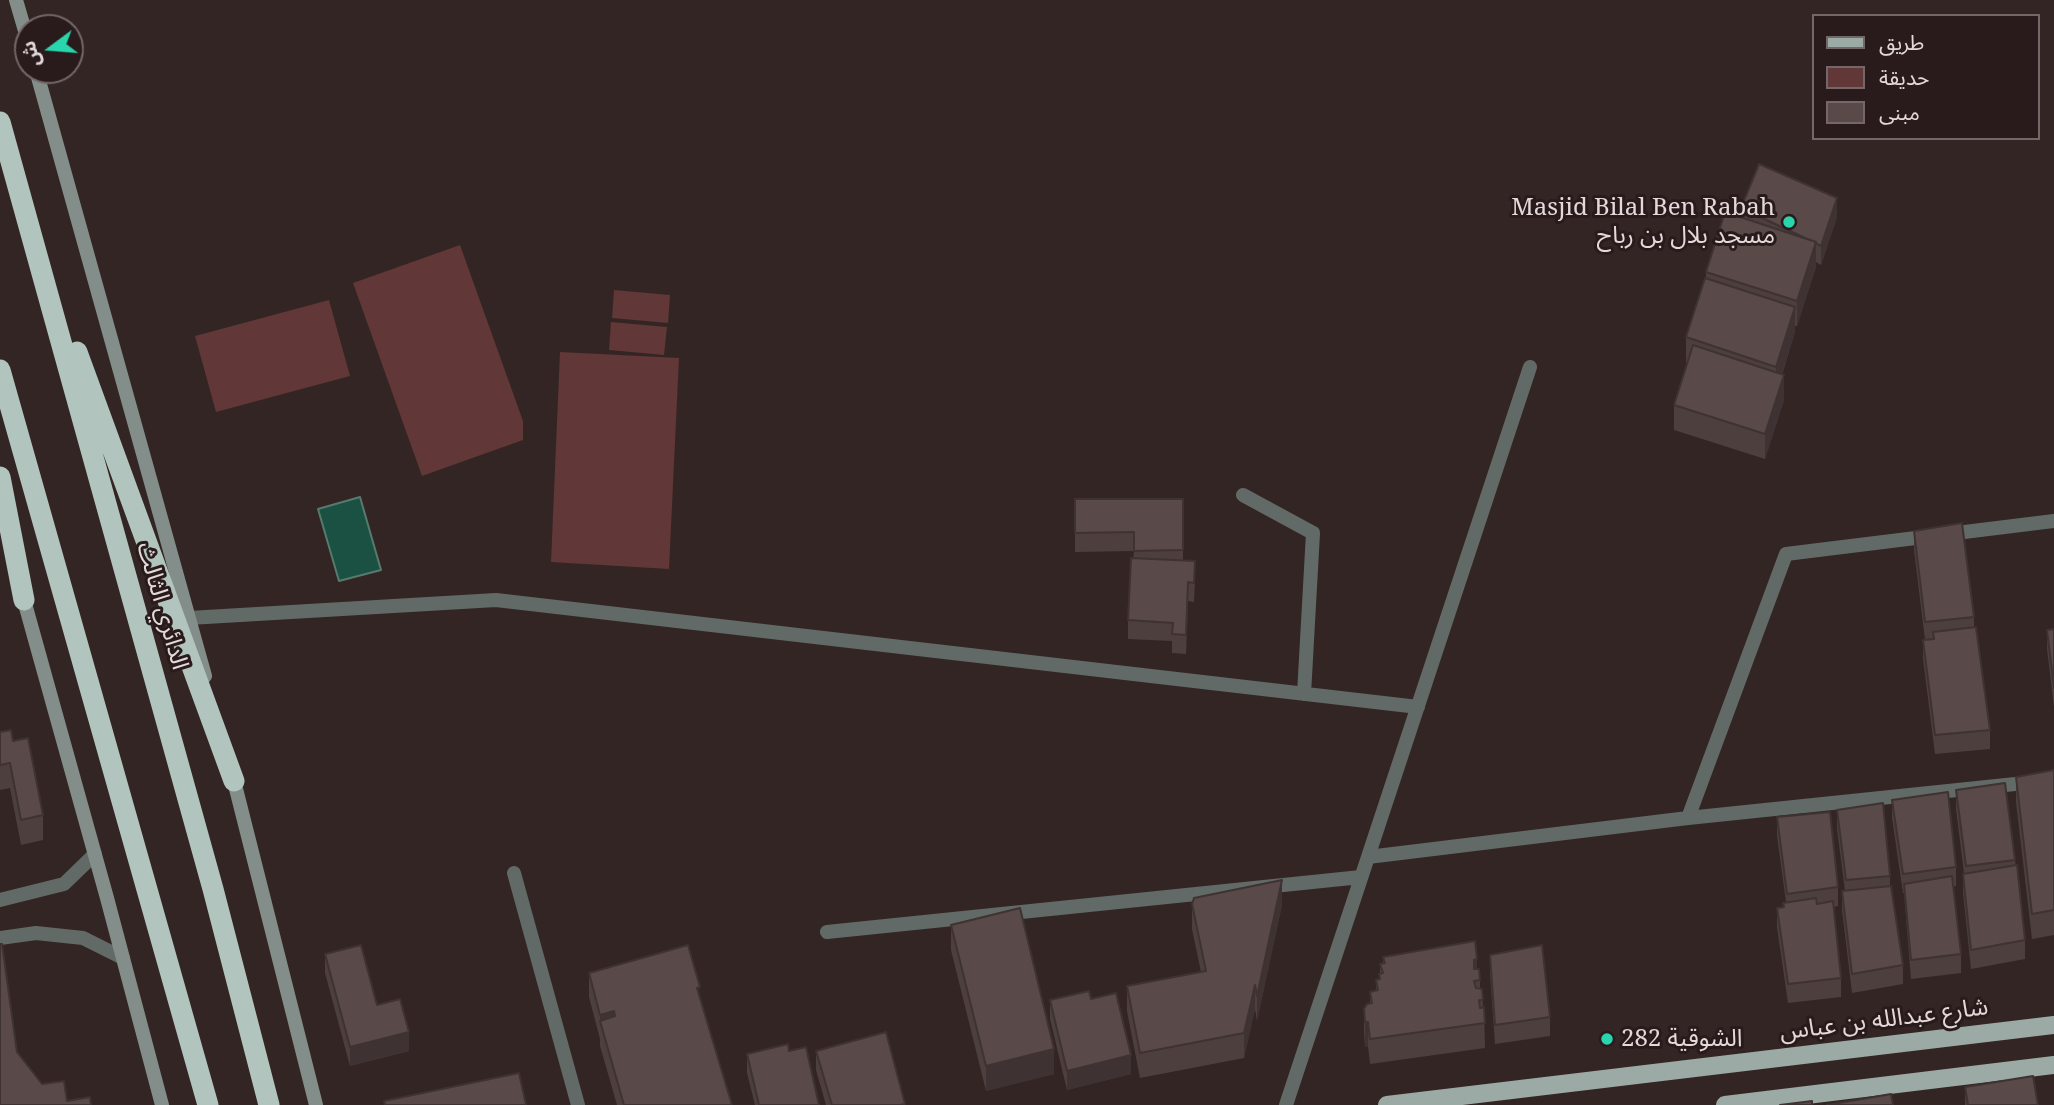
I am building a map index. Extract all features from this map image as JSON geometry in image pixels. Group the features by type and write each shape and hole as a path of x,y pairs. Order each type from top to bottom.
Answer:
{"highway":[{"name":"الدائري الثالث","path":"0,122 213,889 269,1105"},
{"path":"24,208 234,781"},
{"path":"0,370 208,1105"},
{"path":"0,477 24,600"}],"main road":[{"path":"40,84 234,781 316,1105"},
{"path":"0,520 95,854 162,1105"},
{"name":"شارع عبدالله بن عباس","path":"1387,1105 2054,1025"},
{"path":"1725,1105 2054,1065"}],"street":[{"path":"1286,1105 1530,367"},
{"path":"1243,495 1313,533 1304,694"},
{"path":"1688,818 1786,554 2054,521"},
{"path":"189,618 496,600 1418,707"},
{"path":"1368,857 1688,818 2054,780"},
{"path":"0,900 64,884 95,854"},
{"path":"514,873 578,1105"},
{"path":"827,932 1360,877"},
{"path":"0,938 36,933 83,938 123,958"}],"green space":[{"path":"460,245 523,421 523,440 422,476 353,283"},
{"path":"614,290 670,295 668,323 612,318"},
{"path":"329,300 350,376 216,412 195,336"},
{"path":"611,322 667,327 664,355 609,350"},
{"path":"560,352 679,358 669,569 551,562"}],"shaded area":[{"path":"360,497 381,570 339,581 318,509"}],"building":[{"path":"1759,164 1837,198 1821,246 1741,208"},
{"path":"1725,212 1816,242 1797,301 1706,272"},
{"path":"1705,278 1795,307 1776,367 1686,337"},
{"path":"1693,345 1784,375 1765,434 1674,405"},
{"path":"1075,499 1183,499 1183,550 1134,551 1134,532 1075,533"},
{"path":"1962,523 1974,617 1925,622 1914,531"},
{"path":"1131,558 1195,561 1194,583 1188,582 1186,635 1172,634 1173,623 1128,620"},
{"path":"1976,627 1990,730 1935,735 1923,640 1934,639 1933,632"},
{"path":"2054,629 2054,688 2047,630"},
{"path":"11,730 13,741 28,738 43,815 21,820 10,763 0,765 0,732"},
{"path":"2054,770 2054,910 2032,914 2016,777"},
{"path":"2005,783 2015,860 1966,866 1956,790"},
{"path":"1948,792 1956,867 1903,874 1892,800"},
{"path":"1883,803 1890,876 1846,880 1837,810"},
{"path":"1830,812 1838,887 1787,894 1777,817"},
{"path":"2017,865 2025,940 1971,950 1963,874"},
{"path":"1952,876 1961,954 1911,960 1904,884"},
{"path":"1282,880 1257,996 1255,985 1244,1033 1140,1053 1127,986 1206,971 1192,904 1194,898"},
{"path":"1891,886 1903,965 1852,974 1842,891"},
{"path":"1816,898 1817,904 1833,901 1841,978 1788,984 1777,908 1784,907 1783,903"},
{"path":"1020,908 1054,1049 986,1066 951,925"},
{"path":"1475,941 1477,959 1474,960 1474,969 1479,969 1480,980 1474,981 1476,988 1482,989 1483,1000 1479,1000 1480,1008 1484,1007 1485,1023 1370,1039 1364,1009 1367,1004 1372,1003 1370,992 1378,990 1376,980 1380,979 1379,974 1383,973 1380,964 1385,963 1383,957"},
{"path":"0,944 17,1052 42,1084 64,1081 67,1101 90,1097 91,1105 0,1105"},
{"path":"361,945 377,1005 400,999 409,1032 350,1047 325,954"},
{"path":"688,945 700,987 697,988 732,1105 624,1105 600,1021 615,1016 614,1011 600,1015 589,973"},
{"path":"1542,945 1550,1017 1495,1025 1490,955"},
{"path":"1089,991 1091,999 1116,993 1131,1055 1067,1071 1050,1000"},
{"path":"886,1032 905,1104 832,1105 816,1051"},
{"path":"788,1044 789,1051 806,1047 819,1105 759,1105 747,1054"},
{"path":"519,1073 526,1105 385,1105 384,1101"},
{"path":"2033,1076 2038,1105 1968,1105 1965,1087"},
{"path":"1891,1094 1893,1105 1827,1105"},
{"path":"1812,1101 1812,1105 1780,1105"}],"place":[{"name":"Masjid Bilal Ben Rabah مسجد بلال بن رباح","path":"1789,222"},
{"name":"الشوقية 282","path":"1607,1039"}]}
